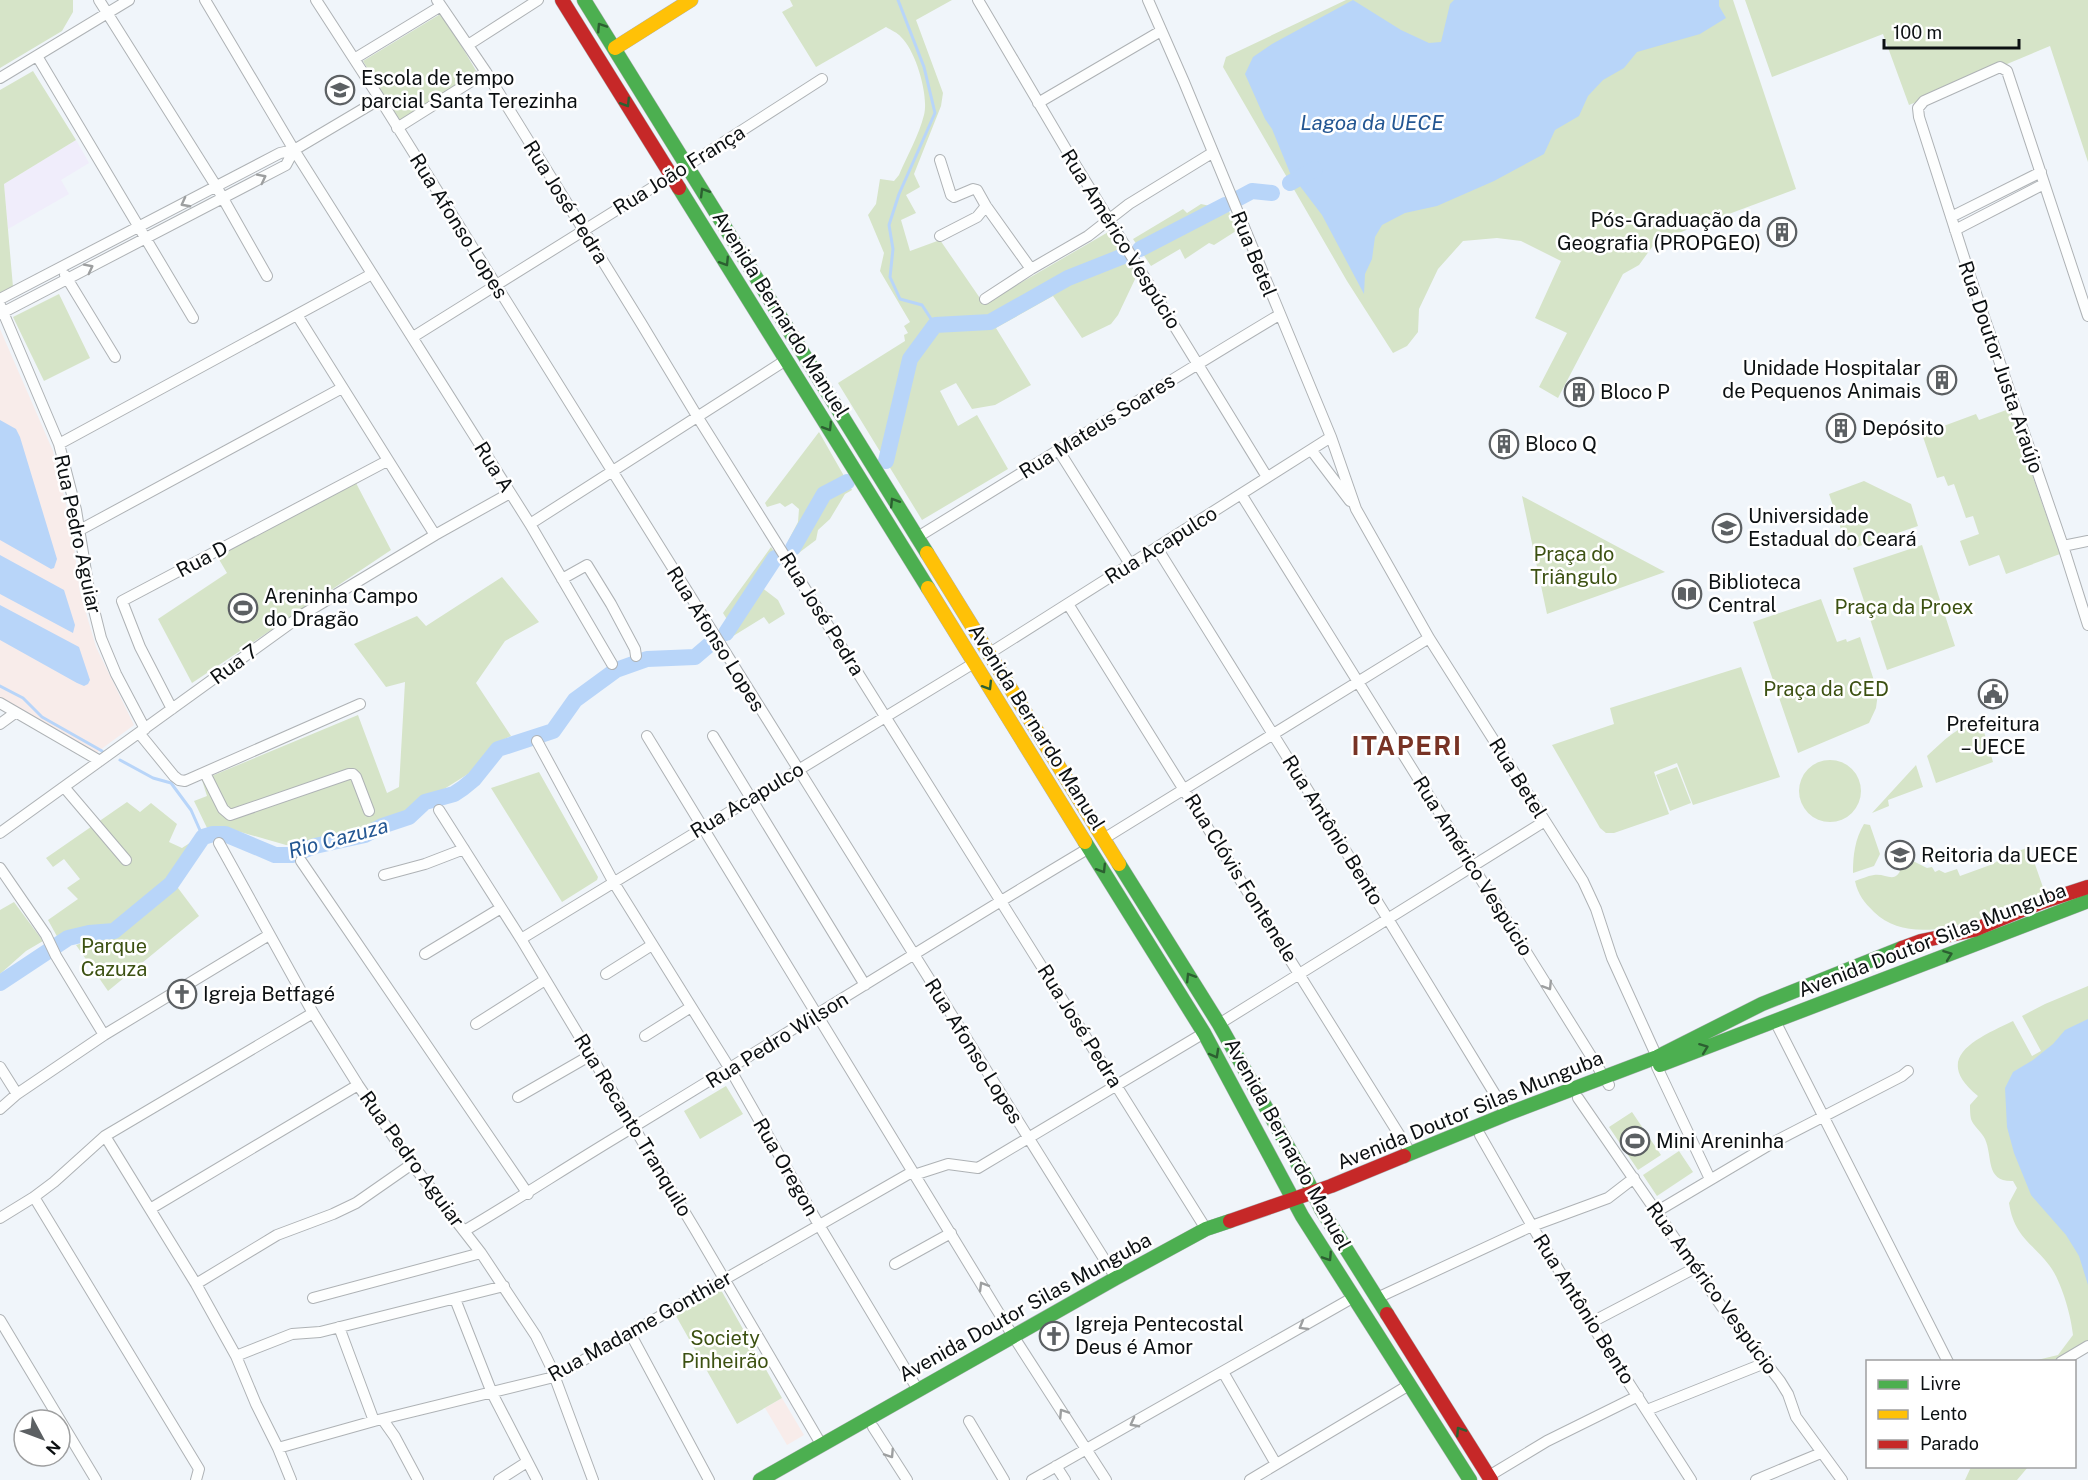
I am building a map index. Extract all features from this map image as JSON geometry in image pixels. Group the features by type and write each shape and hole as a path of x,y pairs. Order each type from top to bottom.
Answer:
{"main road":[{"name":"Avenida Bernardo Manuel","path":"562,0 1204,1033 1295,1203 1470,1480"},
{"name":"Avenida Bernardo Manuel","path":"584,0 1105,838 1219,1024 1315,1197 1490,1478"},
{"path":"615,48 692,0"},
{"path":"713,243 729,233"},
{"path":"935,600 946,598 950,589"},
{"path":"955,632 960,622 970,622"},
{"name":"Avenida Doutor Silas Munguba","path":"1657,1062 1762,1004 1916,943 1974,930 2042,902 2088,887"},
{"name":"Avenida Doutor Silas Munguba","path":"1315,1197 1331,1186 1507,1114 1607,1081 1775,1020 2088,901"},
{"path":"1874,982 1887,969 1916,957 1918,951 1916,943"},
{"path":"1762,1004 1775,1020"},
{"name":"Avenida Doutor Silas Munguba","path":"780,1480 873,1427 1116,1278 1206,1229 1315,1197 1578,1098 1607,1081"},
{"name":"Avenida Doutor Silas Munguba","path":"760,1480 918,1390 1194,1246 1278,1213 1295,1203"}],"street":[{"path":"99,0 216,186 267,276"},
{"path":"0,78 129,0"},
{"path":"59,444 372,274 294,150 205,0"},
{"name":"Rua Afonso Lopes","path":"316,0 1116,1278"},
{"path":"468,45 538,0"},
{"name":"Rua Américo Vespúcio","path":"978,0 1038,103 1267,477"},
{"name":"Rua Betel","path":"1148,0 1331,437 1356,509"},
{"path":"354,59 439,3"},
{"name":"Rua José Pedra","path":"439,3 486,72 697,416 1000,901 1118,1085 1206,1229"},
{"path":"1038,103 1161,31"},
{"path":"37,56 193,318"},
{"name":"Rua Doutor Justa Araújo","path":"2041,172 2005,69 2000,67 1924,101 1918,108 1955,230 2088,626"},
{"path":"397,128 486,72"},
{"name":"Rua João França","path":"413,337 822,79"},
{"path":"0,299 280,153 294,150 380,99"},
{"path":"1,310 67,279 286,165 294,150"},
{"path":"986,299 1031,269 1088,237 1129,204 1212,153"},
{"path":"940,160 952,196 975,189 1031,269"},
{"path":"1951,217 2041,172 2088,316"},
{"path":"1955,230 2044,184"},
{"path":"940,237 977,217 986,206"},
{"path":"60,267 115,357"},
{"name":"Rua A","path":"372,274 530,524 612,664"},
{"name":"Rua Pedro Aguiar","path":"1,310 59,444 76,510 93,612 101,638 142,731 174,777 185,781 360,704"},
{"path":"297,315 435,535"},
{"name":"Rua Mateus Soares","path":"916,537 1059,451 1197,363 1279,315"},
{"path":"530,524 786,360"},
{"path":"78,531 342,388"},
{"name":"Rua Acapulco","path":"990,653 1331,437"},
{"name":"Rua Betel","path":"1312,450 1356,509 1429,638 1572,860 1592,898 1612,958 1710,1179"},
{"path":"1059,451 1130,564"},
{"name":"Rua D","path":"172,709 140,647 122,602 387,461"},
{"name":"Rua 7","path":"0,833 302,615 510,493"},
{"name":"Rua Américo Vespúcio","path":"1241,494 1607,1081"},
{"path":"2062,546 2088,541"},
{"name":"Rua Antônio Bento","path":"1157,548 1507,1114"},
{"path":"562,579 587,565 611,604 636,656"},
{"name":"Rua Clóvis Fontenele","path":"1068,604 1185,788 1410,1152"},
{"path":"1105,838 1429,638"},
{"name":"Rua Acapulco","path":"521,939 974,663"},
{"path":"0,703 100,762"},
{"path":"0,724 15,713"},
{"path":"713,735 865,985"},
{"path":"647,736 913,1174 1106,1480"},
{"name":"Rua Oregon","path":"537,741 614,883 730,1069 819,1225 918,1390"},
{"path":"205,773 223,809 230,815 350,774 356,777 369,811"},
{"path":"64,787 126,860"},
{"name":"Rua Recanto Tranquilo","path":"440,810 591,1055 821,1444"},
{"path":"1219,1024 1545,821"},
{"name":"Rua Pedro Aguiar","path":"219,843 313,1013 358,1085 412,1164 481,1253 539,1341 593,1480"},
{"name":"Rua Pedro Wilson","path":"464,1231 528,1194 633,1127 1089,848"},
{"path":"384,874 425,864 464,849"},
{"path":"301,861 528,1194"},
{"path":"0,868 46,935 56,956 104,1035"},
{"path":"425,954 501,908"},
{"path":"0,1109 17,1094 104,1035 269,935"},
{"path":"606,974 652,945"},
{"path":"476,1024 545,980"},
{"path":"645,1036 692,1007"},
{"path":"0,1218 34,1197 71,1168 105,1136 313,1013"},
{"path":"1775,1020 1947,1360"},
{"name":"Rua Madame Gonthier","path":"278,1448 554,1377 819,1225 913,1174 948,1164 978,1168 1204,1033"},
{"path":"518,1097 591,1055"},
{"path":"0,1067 17,1094"},
{"path":"1656,1212 1774,1142 1908,1071"},
{"path":"150,1209 358,1085"},
{"name":"Rua Américo Vespúcio","path":"1578,1098 1695,1268 1788,1394 1796,1417 1842,1480"},
{"name":"Rua Antônio Bento","path":"1480,1135 1605,1346 1691,1480"},
{"path":"105,1136 196,1284 236,1356 291,1480"},
{"path":"196,1284 277,1235 356,1203 412,1164"},
{"path":"1377,1298 1532,1226 1608,1198 1634,1178"},
{"path":"34,1197 198,1475"},
{"path":"895,1264 951,1233"},
{"path":"313,1298 481,1253"},
{"path":"1592,1322 1695,1268"},
{"path":"236,1356 291,1334 320,1332 504,1286"},
{"path":"1032,1480 1354,1297"},
{"path":"455,1299 492,1393 537,1480"},
{"path":"0,1320 96,1480"},
{"path":"339,1327 379,1421 395,1437 418,1480"},
{"path":"630,1333 709,1480"},
{"path":"2064,1360 2088,1346"},
{"path":"1647,1410 1765,1362"},
{"path":"1223,1372 1276,1464"},
{"path":"1250,1480 1409,1385"},
{"path":"1490,1478 1547,1442 1638,1396"},
{"path":"969,1421 1005,1480"},
{"path":"873,1427 908,1480"},
{"path":"1756,1480 1821,1453"},
{"path":"499,1480 527,1462"},
{"path":"1056,1466 1065,1480"}],"shaded area":[{"path":"76,140 89,163 61,180 69,194 8,229 4,184"},
{"path":"0,329 53,451 71,524 80,592 96,647 134,725 96,753 0,700"},
{"path":"782,1398 804,1435 787,1445 765,1408"}],"green space":[{"path":"0,0 73,0 73,12 62,31 0,68"},
{"path":"790,0 952,0 916,20 943,93 941,106 914,174 920,187 906,195 916,213 901,220 910,251 940,240 984,304 1110,231 1137,275 1118,315 1111,324 1082,338 1053,296 996,328 1031,385 995,405 972,409 956,383 940,391 958,426 977,415 1008,469 922,520 838,383 905,341 904,335 908,333 904,326 910,322 880,271 884,253 868,215 876,204 880,179 894,181 899,175 919,130 925,107 920,74 912,52 898,34 886,27 816,67 782,12 793,6"},
{"path":"1346,0 1733,0 1796,189 1655,243 1639,265 1623,274 1558,398 1539,387 1567,333 1535,318 1561,261 1521,241 1497,238 1463,241 1438,269 1419,309 1418,332 1407,346 1393,353 1347,281 1223,67 1226,57"},
{"path":"1745,0 2088,0 2088,162 2050,46 1909,105 1883,34 1772,77"},
{"path":"442,13 478,74 400,122 363,61"},
{"path":"33,71 76,140 4,184 13,287 0,293 0,90"},
{"path":"1225,200 1236,231 1214,245 1209,243 1185,259 1180,249 1151,266 1133,239 1183,209 1187,213 1201,204 1210,206"},
{"path":"59,294 90,358 44,381 13,317"},
{"path":"2009,409 2060,554 2006,574 1999,555 1969,566 1960,541 1979,534 1973,516 1966,518 1954,484 1948,486 1944,476 1937,478 1922,434 1976,414 1979,420"},
{"path":"819,432 852,490 845,494 830,519 818,530 816,540 796,555 788,541 798,522 799,509 792,503 785,507 780,503 767,507 765,503"},
{"path":"1864,481 1911,504 1918,526 1848,550 1829,494"},
{"path":"356,483 391,550 192,683 158,619 227,573 217,556"},
{"name":"Praça do Triângulo","path":"1522,496 1665,572 1547,614"},
{"name":"Praça da Proex","path":"1922,545 1955,646 1887,670 1853,568"},
{"path":"771,547 780,560 761,587 778,600 785,614 769,624 764,617 730,638 722,627 728,621 723,613"},
{"path":"502,577 539,622 505,641 476,683 511,736 496,743 468,774 417,806 351,834 302,846 286,845 237,831 208,830 194,801 207,796 202,780 358,715 387,793 399,787 405,682 386,687 354,644 417,616 426,626"},
{"name":"Praça da CED","path":"1821,599 1837,642 1846,639 1847,642 1860,637 1878,693 1876,708 1869,723 1798,753 1753,622"},
{"path":"1741,667 1780,777 1693,805 1677,763 1654,772 1669,814 1614,833 1606,833 1600,828 1552,745 1614,724 1610,708"},
{"path":"1981,722 1993,762 1936,783 1927,756 1958,730"},
{"path":"1830,760 1842,762 1852,769 1859,779 1861,791 1859,803 1852,813 1842,820 1830,822 1818,820 1808,813 1801,803 1799,791 1801,779 1808,769 1818,762"},
{"path":"1916,765 1923,787 1888,800 1889,806 1872,813"},
{"path":"1677,767 1691,803 1670,811 1656,775"},
{"path":"539,772 598,877 597,880 562,902 491,788"},
{"path":"127,802 140,812 151,803 177,824 169,842 182,848 196,839 160,887 119,923 82,938 59,940 48,920 78,899 67,888 80,879 64,859 53,867 46,858"},
{"path":"1864,824 1870,825 1880,854 1874,866 1853,873 1855,847"},
{"path":"2029,847 2045,893 1958,925 1935,929 1912,929 1892,924 1867,905 1855,881 1874,875 1895,877 1901,870 1903,862 1909,859 1927,868 1932,867 1935,872 1939,870 1945,873 1957,869 1960,876"},
{"name":"Parque Cazuza","path":"175,884 199,916 108,991 76,945 115,933"},
{"path":"14,902 43,941 26,951 0,974 0,910"},
{"path":"2088,986 2088,1352 2076,1360 2037,1360 2058,1355 2073,1335 2065,1298 2049,1265 2024,1238 2015,1223 2009,1203 2017,1188 2013,1181 2004,1180 1994,1173 1985,1139 1971,1117 1970,1105 1978,1096 1964,1082 1958,1070 1959,1060 1964,1050 1986,1034 2013,1021 2032,1056 2041,1051 2022,1016"},
{"path":"726,1086 743,1114 700,1139 684,1111"},
{"name":"Mini Areninha","path":"1632,1112 1661,1155 1638,1170 1609,1127"},
{"path":"1679,1151 1693,1172 1657,1196 1643,1175"},
{"name":"Society Pinheirão","path":"721,1290 782,1398 737,1424 676,1316"},
{"path":"1970,1468 2027,1468 2017,1480 1965,1480"}],"water":[{"name":"Lagoa da UECE","path":"1353,0 1401,30 1429,43 1441,42 1450,4 1454,0 1719,0 1719,6 1726,18 1700,34 1637,52 1624,68 1603,80 1588,96 1579,116 1555,130 1544,154 1494,181 1437,206 1405,213 1382,225 1375,237 1372,259 1365,274 1364,294 1322,215 1290,173 1272,129 1265,119 1245,74 1253,57 1272,44"},
{"path":"0,420 16,429 20,437 57,559 54,568 51,569 0,540"},
{"path":"0,555 64,590 75,625 73,633 0,594"},
{"path":"0,605 79,647 90,680 88,684 84,686 77,683 0,640"},
{"path":"2088,1019 2088,1285 2079,1256 2066,1235 2031,1195 2014,1153 2007,1127 2005,1088 2013,1072 2053,1044 2065,1030"}],"waterway":[{"path":"898,0 924,67 935,113 899,194 889,225 893,249 890,277 900,299 922,305 935,325"},
{"path":"1290,183 1315,169"},
{"path":"1239,198 1252,191 1272,193"},
{"path":"1140,249 1225,205"},
{"path":"886,461 910,359 935,325 990,322 1068,278 1126,255"},
{"name":"Rio Cazuza","path":"793,548 824,494 847,482"},
{"name":"Rio Cazuza","path":"726,633 775,558"},
{"name":"Rio Cazuza","path":"0,983 68,938 114,931 171,884 203,837 225,834 275,855 292,855 315,846 365,835 382,826 409,817 425,802 454,794 474,779 498,749 553,731 575,700 616,670 647,659 695,657 709,645"},
{"path":"0,686 23,698 42,717 102,751"},
{"path":"120,760 153,778 171,783 191,810 203,837"}],"traffic: fast":[{"path":"584,0 927,553"},
{"path":"679,188 928,588"},
{"path":"1085,842 1204,1033 1302,1216 1470,1480"},
{"path":"1119,864 1219,1024 1321,1209 1387,1314"},
{"path":"1660,1065 2088,901"},
{"path":"1404,1156 1657,1057 1762,1004 1902,948"},
{"path":"760,1480 1116,1278 1206,1229 1230,1221"}],"traffic: slow":[{"path":"615,48 691,0"},
{"path":"927,553 1119,864"},
{"path":"928,588 1085,842"}],"traffic: jam":[{"path":"562,0 679,188"},
{"path":"1902,948 1921,941 1974,930 2042,902 2088,887"},
{"path":"1230,1221 1331,1186 1404,1156"},
{"path":"1387,1314 1491,1480"}],"place":[{"name":"Escola de tempo parcial Santa Terezinha","path":"340,90"},
{"name":"Pós-Graduação da Geografia (PROPGEO)","path":"1782,232"},
{"name":"Unidade Hospitalar de Pequenos Animais","path":"1942,380"},
{"name":"Bloco P","path":"1579,392"},
{"name":"Depósito","path":"1841,428"},
{"name":"Bloco Q","path":"1504,444"},
{"name":"Universidade Estadual do Ceará","path":"1727,528"},
{"name":"Biblioteca Central","path":"1687,594"},
{"name":"Areninha Campo do Dragão","path":"243,608"},
{"name":"Prefeitura – UECE","path":"1993,694"},
{"name":"Reitoria da UECE","path":"1900,855"},
{"name":"Igreja Betfagé","path":"182,994"},
{"name":"Mini Areninha","path":"1635,1141"},
{"name":"Igreja Pentecostal Deus é Amor","path":"1054,1336"}],"district":[{"name":"ITAPERI","path":"1407,745"}]}
